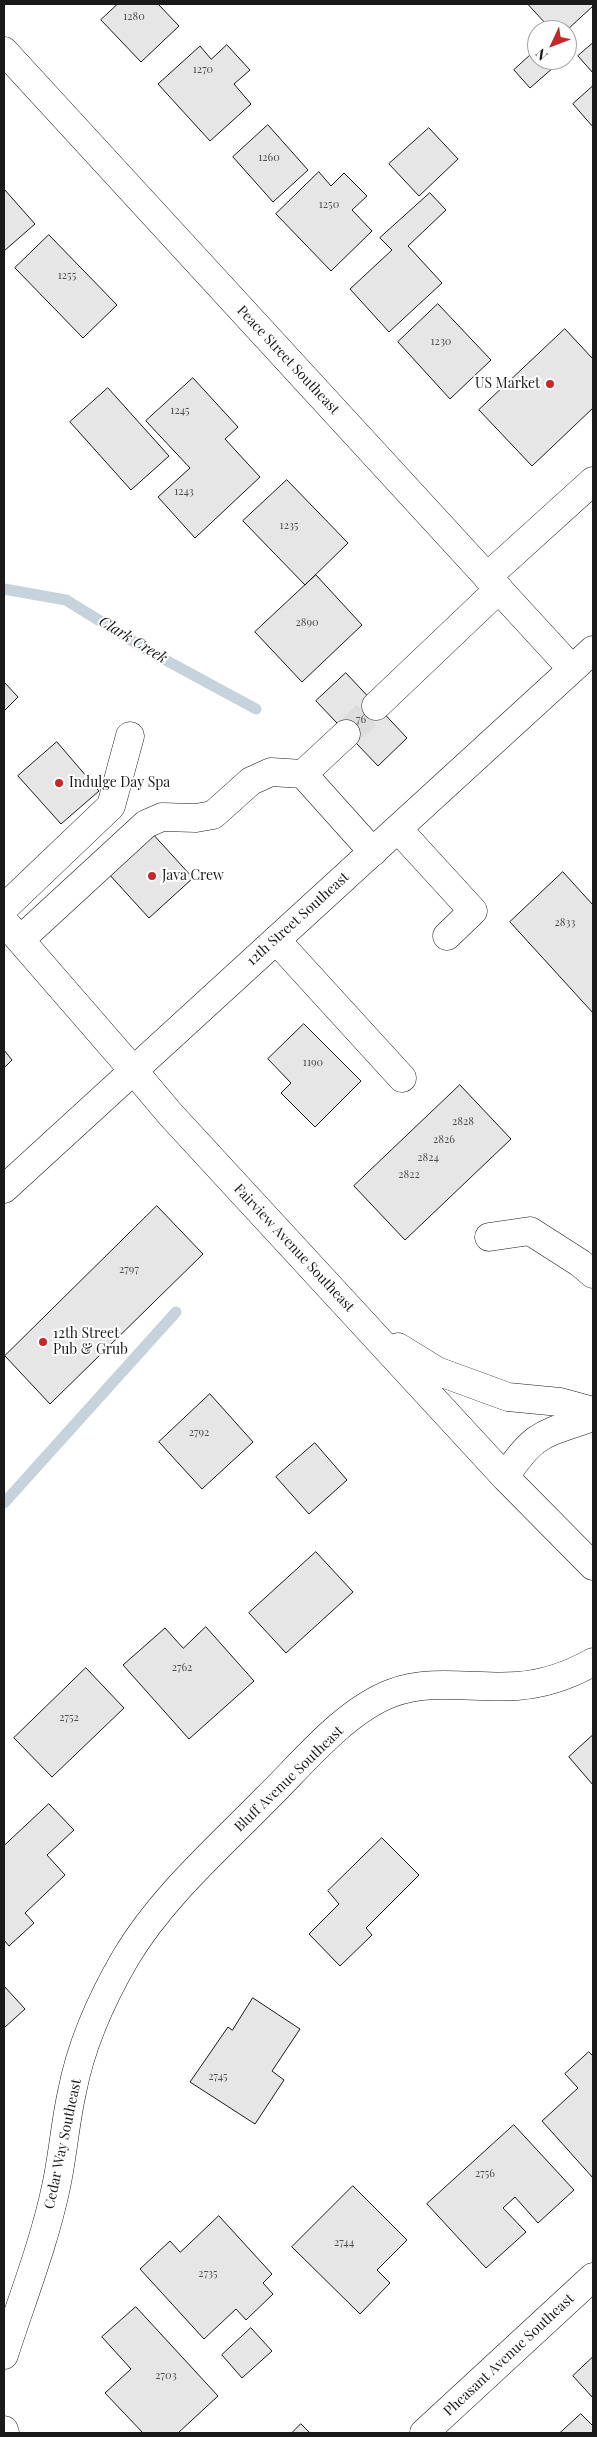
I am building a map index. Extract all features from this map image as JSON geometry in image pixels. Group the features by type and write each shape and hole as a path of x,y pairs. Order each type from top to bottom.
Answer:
{"street":[{"name":"Peace Street Southeast","path":"4,51 493,583 585,663"},
{"path":"376,706 593,481"},
{"name":"12th Street Southeast","path":"4,1189 398,829 585,663"},
{"path":"303,774 346,734"},
{"path":"4,908 111,806 130,736"},
{"path":"12,931 146,824 162,817 196,818 214,814 251,782 271,772 303,774 373,852"},
{"path":"398,829 473,911 447,936"},
{"name":"Fairview Avenue Southeast","path":"12,931 171,1115 505,1476 593,1566"},
{"path":"276,940 402,1078"},
{"path":"488,1237 530,1231 580,1263 593,1274"},
{"path":"367,1327 437,1371 508,1398 560,1402 593,1411"},
{"path":"505,1476 521,1452 537,1438 593,1417"},
{"name":"Bluff Avenue Southeast","path":"94,2019 127,1957 154,1917 190,1876 329,1737 362,1710 392,1693 417,1686 518,1686 552,1681 593,1662"},
{"name":"Cedar Way Southeast","path":"4,2355 40,2245 56,2187 72,2090 94,2019"},
{"name":"Pheasant Avenue Southeast","path":"424,2433 593,2277"}],"building":[{"path":"118,4 158,4 179,26 141,62 101,20"},
{"path":"528,4 593,4 577,21 543,20"},
{"path":"593,43 593,73 578,56"},
{"path":"227,45 250,70 234,84 251,104 210,141 158,84 200,46 211,59"},
{"path":"527,58 527,70 551,70 530,88 514,70"},
{"path":"593,86 593,127 573,104"},
{"path":"268,125 308,170 273,202 233,157"},
{"path":"429,128 458,159 419,196 389,164"},
{"path":"319,172 331,186 344,173 367,196 352,210 372,231 331,271 276,214"},
{"path":"4,189 35,224 4,251"},
{"path":"430,193 446,210 408,246 442,283 389,332 350,289 392,250 380,238"},
{"path":"49,235 117,305 83,338 15,268"},
{"path":"438,304 491,360 450,399 398,342"},
{"name":"US Market","path":"565,329 593,359 593,408 532,466 479,410"},
{"path":"193,378 238,427 225,439 260,477 195,538 158,497 190,468 146,421"},
{"path":"108,388 169,456 131,490 70,422"},
{"path":"287,480 348,543 305,585 243,521"},
{"path":"316,575 362,625 302,682 255,632"},
{"path":"346,673 407,738 378,766 316,701"},
{"path":"4,682 18,697 4,711"},
{"name":"Indulge Day Spa","path":"57,742 99,791 61,824 18,776"},
{"path":"151,832 193,878 149,918 107,872"},
{"path":"563,872 593,905 593,1013 510,922"},
{"path":"304,1024 361,1081 315,1127 281,1093 291,1083 268,1059"},
{"path":"4,1050 12,1060 4,1068"},
{"path":"460,1085 511,1139 405,1240 354,1186"},
{"path":"157,1206 203,1254 50,1404 5,1356"},
{"path":"210,1394 253,1442 202,1489 159,1442"},
{"path":"315,1443 347,1480 309,1514 276,1477"},
{"path":"316,1552 353,1592 286,1653 249,1613"},
{"path":"206,1627 254,1681 189,1739 123,1665 165,1628 183,1648"},
{"path":"86,1668 124,1708 52,1777 14,1738"},
{"path":"593,1735 593,1785 569,1757"},
{"path":"49,1804 74,1830 47,1855 65,1875 25,1913 34,1923 9,1946 4,1940 4,1846"},
{"path":"382,1838 419,1875 366,1928 372,1935 340,1966 309,1934 339,1904 328,1891"},
{"path":"4,1986 25,2009 4,2028"},
{"path":"253,1998 300,2029 272,2071 284,2080 255,2124 190,2082 228,2027 232,2030"},
{"path":"589,2052 593,2056 593,2178 542,2121 578,2088 565,2074"},
{"path":"514,2125 574,2190 538,2223 515,2197 503,2208 526,2232 486,2268 427,2204"},
{"path":"353,2186 407,2240 377,2270 390,2283 360,2314 292,2247"},
{"path":"219,2216 272,2274 263,2283 273,2294 246,2320 236,2309 204,2339 140,2269 170,2241 180,2252"},
{"path":"136,2307 218,2396 178,2433 143,2433 105,2393 131,2369 102,2337"},
{"path":"251,2328 272,2351 242,2378 222,2355"},
{"path":"593,2357 593,2398 573,2376"},
{"path":"581,2414 593,2426 593,2433 560,2433"},
{"path":"301,2424 310,2433 292,2433"}],"waterway":[{"name":"Clark Creek","path":"4,589 66,600 147,650 256,709"},
{"path":"4,1503 176,1312"}],"tunnel":[{"path":"346,734 376,706"}],"place":[{"name":"US Market","path":"550,384"},
{"name":"Indulge Day Spa","path":"59,783"},
{"name":"Java Crew","path":"152,876"},
{"name":"12th Street Pub & Grub","path":"43,1342"}]}
